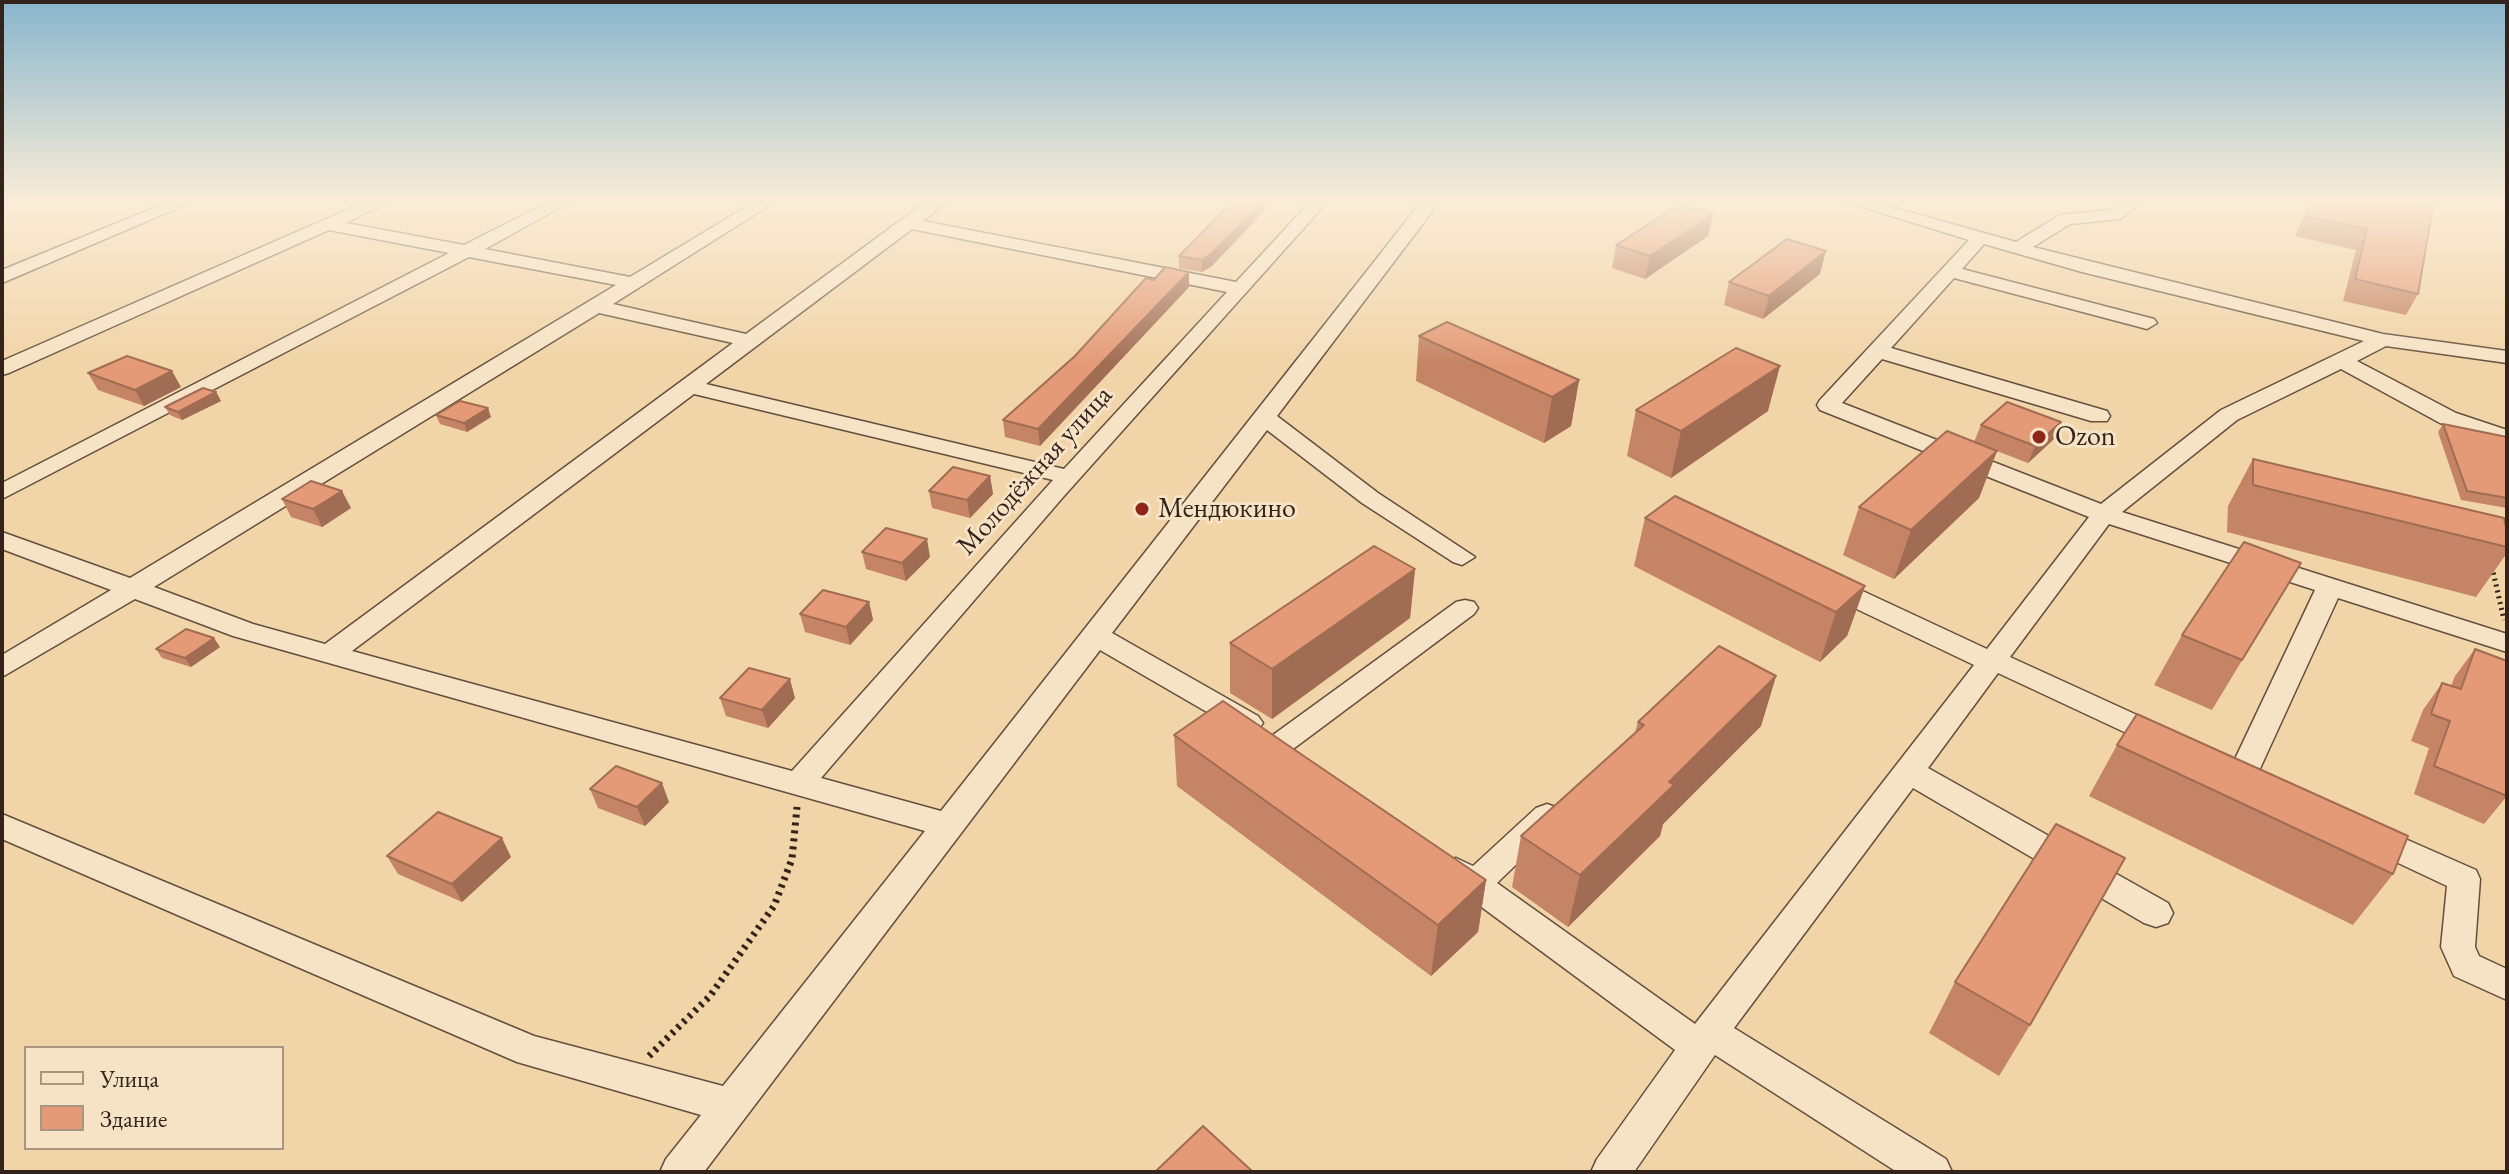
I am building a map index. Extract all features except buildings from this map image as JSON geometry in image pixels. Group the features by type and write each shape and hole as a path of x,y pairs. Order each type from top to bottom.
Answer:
{"street":[{"path":"2,277 53,256"},
{"path":"2,369 259,256"},
{"path":"2,492 454,256"},
{"path":"488,256 633,283"},
{"path":"2,668 678,256"},
{"path":"331,653 864,256"},
{"path":"1074,256 1242,289"},
{"name":"Молодёжная улица","path":"799,783 1069,477 1271,256"},
{"path":"680,1172 1389,256"},
{"path":"1965,256 1828,405 2104,514 2507,643"},
{"path":"2049,256 2383,340 2507,357"},
{"path":"1951,272 2147,323"},
{"path":"595,306 750,341"},
{"path":"1611,1172 1704,1040 2104,514 2229,415 2383,340"},
{"path":"1878,351 2099,416"},
{"path":"2342,361 2448,418 2507,437"},
{"path":"689,386 1069,477"},
{"path":"1264,417 1370,498 1462,557"},
{"path":"2,540 243,630 948,825"},
{"path":"1811,577 2229,770 2331,585"},
{"path":"1283,742 1465,608"},
{"path":"1095,635 1283,742 1308,761"},
{"path":"1908,771 2156,913"},
{"path":"1474,884 1565,800"},
{"path":"2340,821 2464,879 2458,947 2466,966 2507,985"},
{"path":"2,826 530,1051 732,1106"},
{"path":"1435,856 1704,1040 1932,1172"}],"path":[{"path":"2490,557 2507,631"},
{"path":"626,1079 710,996 774,906 792,859 799,783"}],"place":[{"name":"Ozon","path":"2039,437"},
{"name":"Мендюкино","path":"1142,509"}]}
